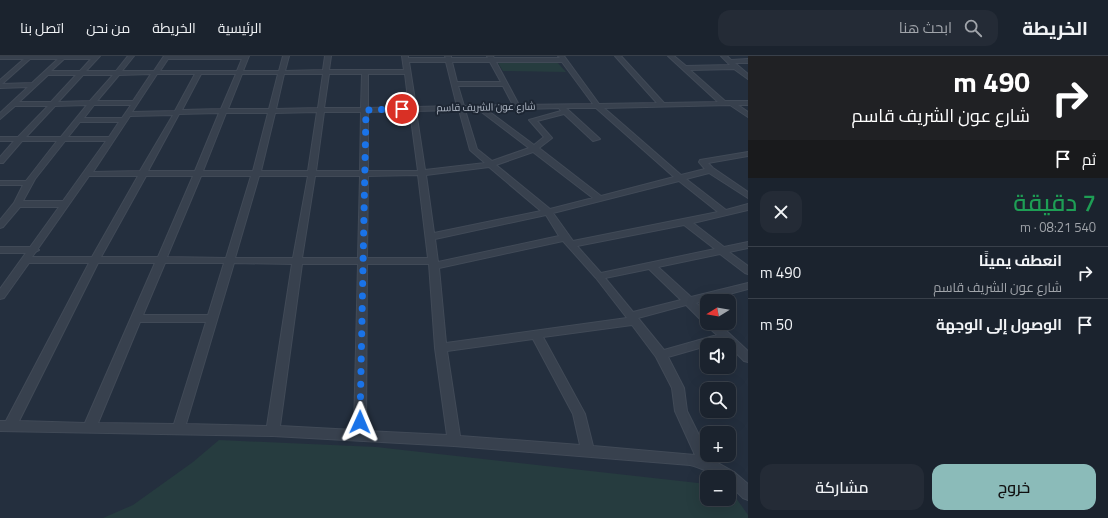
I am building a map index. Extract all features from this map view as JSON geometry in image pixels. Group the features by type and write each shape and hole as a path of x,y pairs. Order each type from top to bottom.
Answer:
{"street":[{"path":"0,84 12,71 30,56"},
{"path":"0,117 63,56"},
{"path":"0,57 97,56"},
{"path":"0,161 97,56"},
{"path":"0,226 18,204 27,183 131,56"},
{"path":"0,296 87,174 136,103 166,56 246,56 198,174 90,426"},
{"path":"179,428 256,174 286,56"},
{"path":"273,431 328,56"},
{"path":"618,56 662,104"},
{"path":"671,56 727,103 748,115"},
{"path":"724,56 734,67 748,77"},
{"path":"454,441 441,348 437,293 414,108 407,72 406,58 562,58 597,105 679,177 724,212"},
{"path":"448,58 454,84 474,150 490,165 548,212 568,241 599,276 661,355 678,388 681,412 700,451"},
{"path":"491,58 503,84 517,107"},
{"path":"729,62 748,61"},
{"path":"684,68 734,67"},
{"path":"0,71 12,71"},
{"path":"360,436 366,110 365,72"},
{"path":"46,73 407,72"},
{"path":"199,73 5,426 90,426 273,431 454,441 700,461"},
{"path":"0,84 33,85"},
{"path":"454,84 503,84"},
{"path":"12,104 136,103"},
{"name":"شارع عون الشريف قاسم","path":"80,120 178,112 517,107 563,109 597,105 748,103"},
{"path":"481,108 600,199"},
{"path":"87,174 422,173 490,165 533,149 548,138 532,120 563,109 596,139"},
{"path":"0,139 110,139"},
{"path":"748,154 703,162 710,170 748,196"},
{"path":"430,237 548,212 710,170"},
{"path":"0,183 27,183"},
{"path":"18,204 66,204"},
{"path":"26,260 363,260 433,264 686,222 724,212 747,209"},
{"path":"686,222 748,271"},
{"path":"599,276 748,245"},
{"path":"0,250 33,250"},
{"path":"652,266 700,312"},
{"path":"441,348 537,336 633,319 748,286"},
{"path":"136,319 212,318"},
{"path":"718,330 748,358"},
{"path":"537,336 579,414 588,452"},
{"path":"661,355 725,337"},
{"path":"707,462 720,469 746,488"}],"green space":[{"path":"497,61 557,62 566,72 503,71"},
{"path":"219,440 376,447 700,483 700,506 736,506 736,498 748,515 748,518 103,518 133,505 193,462"}],"route":[{"path":"360,422 366,110 402,109"}]}
